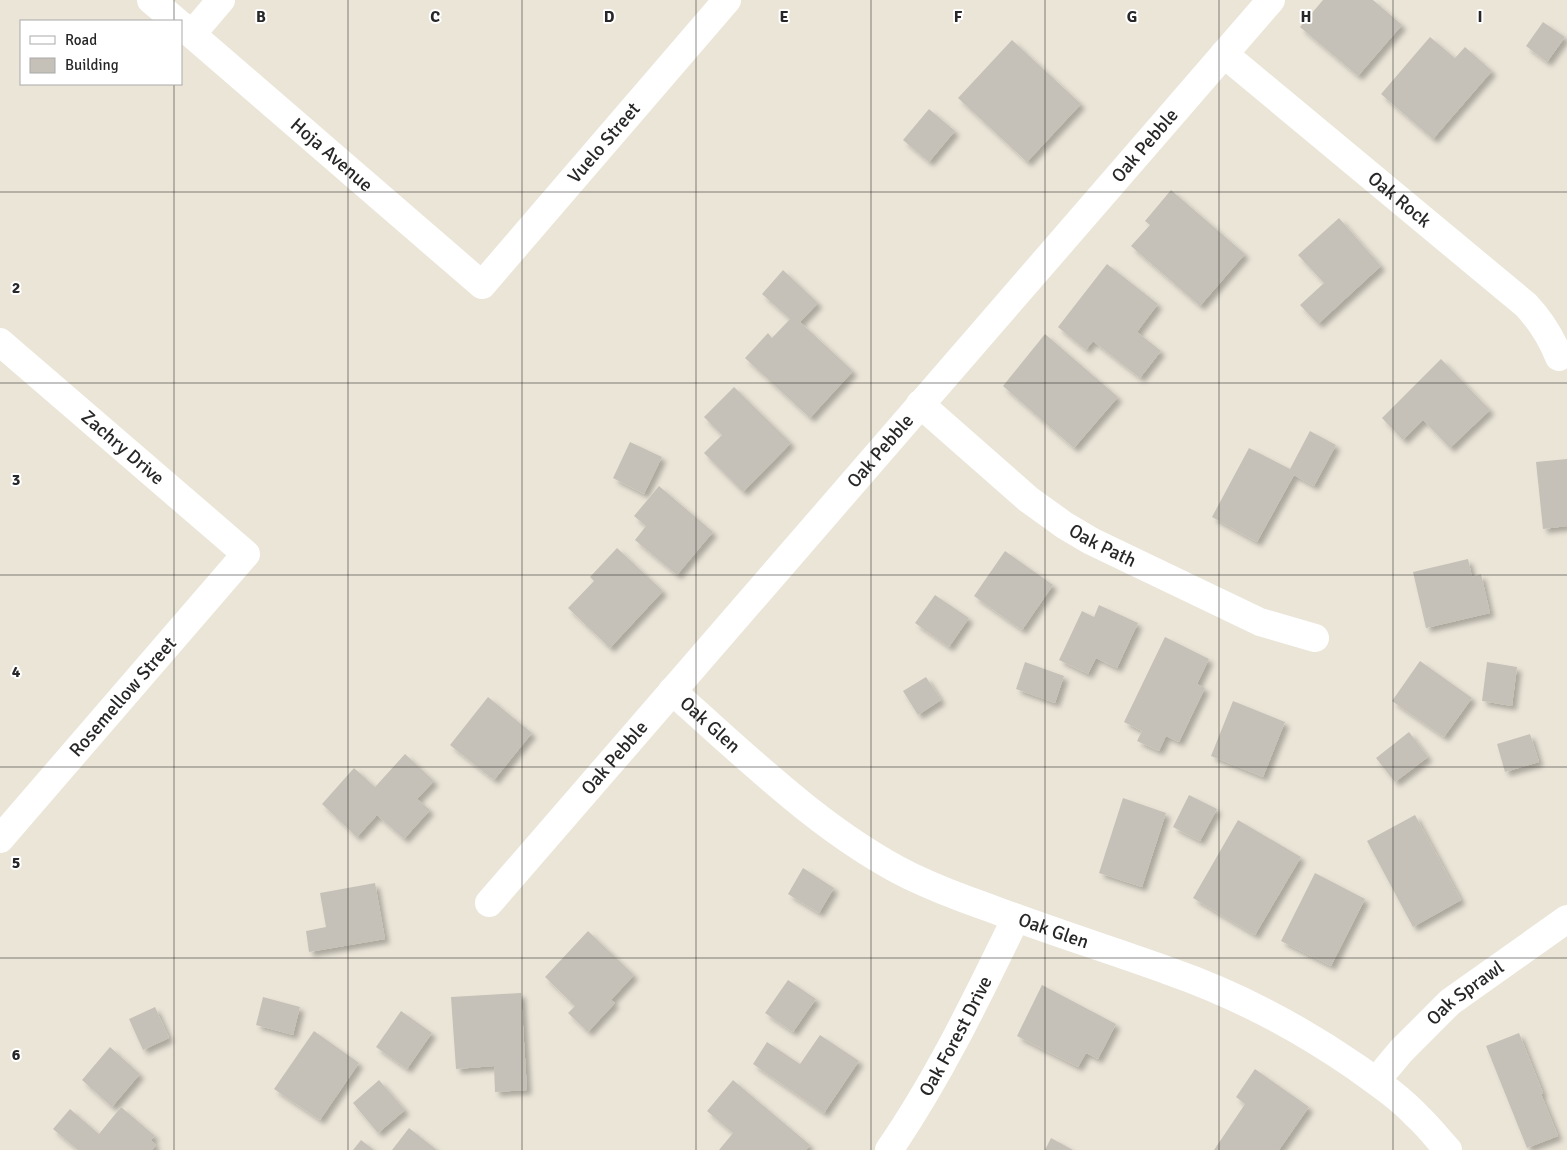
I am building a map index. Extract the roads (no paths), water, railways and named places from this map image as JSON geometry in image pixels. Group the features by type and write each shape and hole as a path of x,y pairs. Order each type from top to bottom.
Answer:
{"street":[{"name":"Hoja Avenue","path":"151,0 175,20"},
{"path":"183,27 221,0"},
{"name":"Vuelo Street","path":"482,286 727,0"},
{"name":"Oak Pebble","path":"490,903 920,404 1272,0"},
{"name":"Hoja Avenue","path":"183,27 482,286"},
{"name":"Oak Rock","path":"1224,54 1526,305 1541,322 1552,340 1559,357"},
{"name":"Zachry Drive","path":"0,342 246,554"},
{"name":"Oak Path","path":"920,404 1028,499 1064,524 1130,560 1260,622 1314,638"},
{"name":"Rosemellow Street","path":"0,839 246,554"},
{"name":"Oak Glen","path":"672,691 799,801 844,836 880,860 936,887 1016,918 1170,971 1218,990 1262,1011 1335,1052 1376,1081 1416,1114 1448,1150"},
{"name":"Oak Forest Drive","path":"889,1150 956,1039 1016,918"},
{"name":"Oak Sprawl","path":"1376,1081 1401,1050 1450,1002 1567,919"}]}
